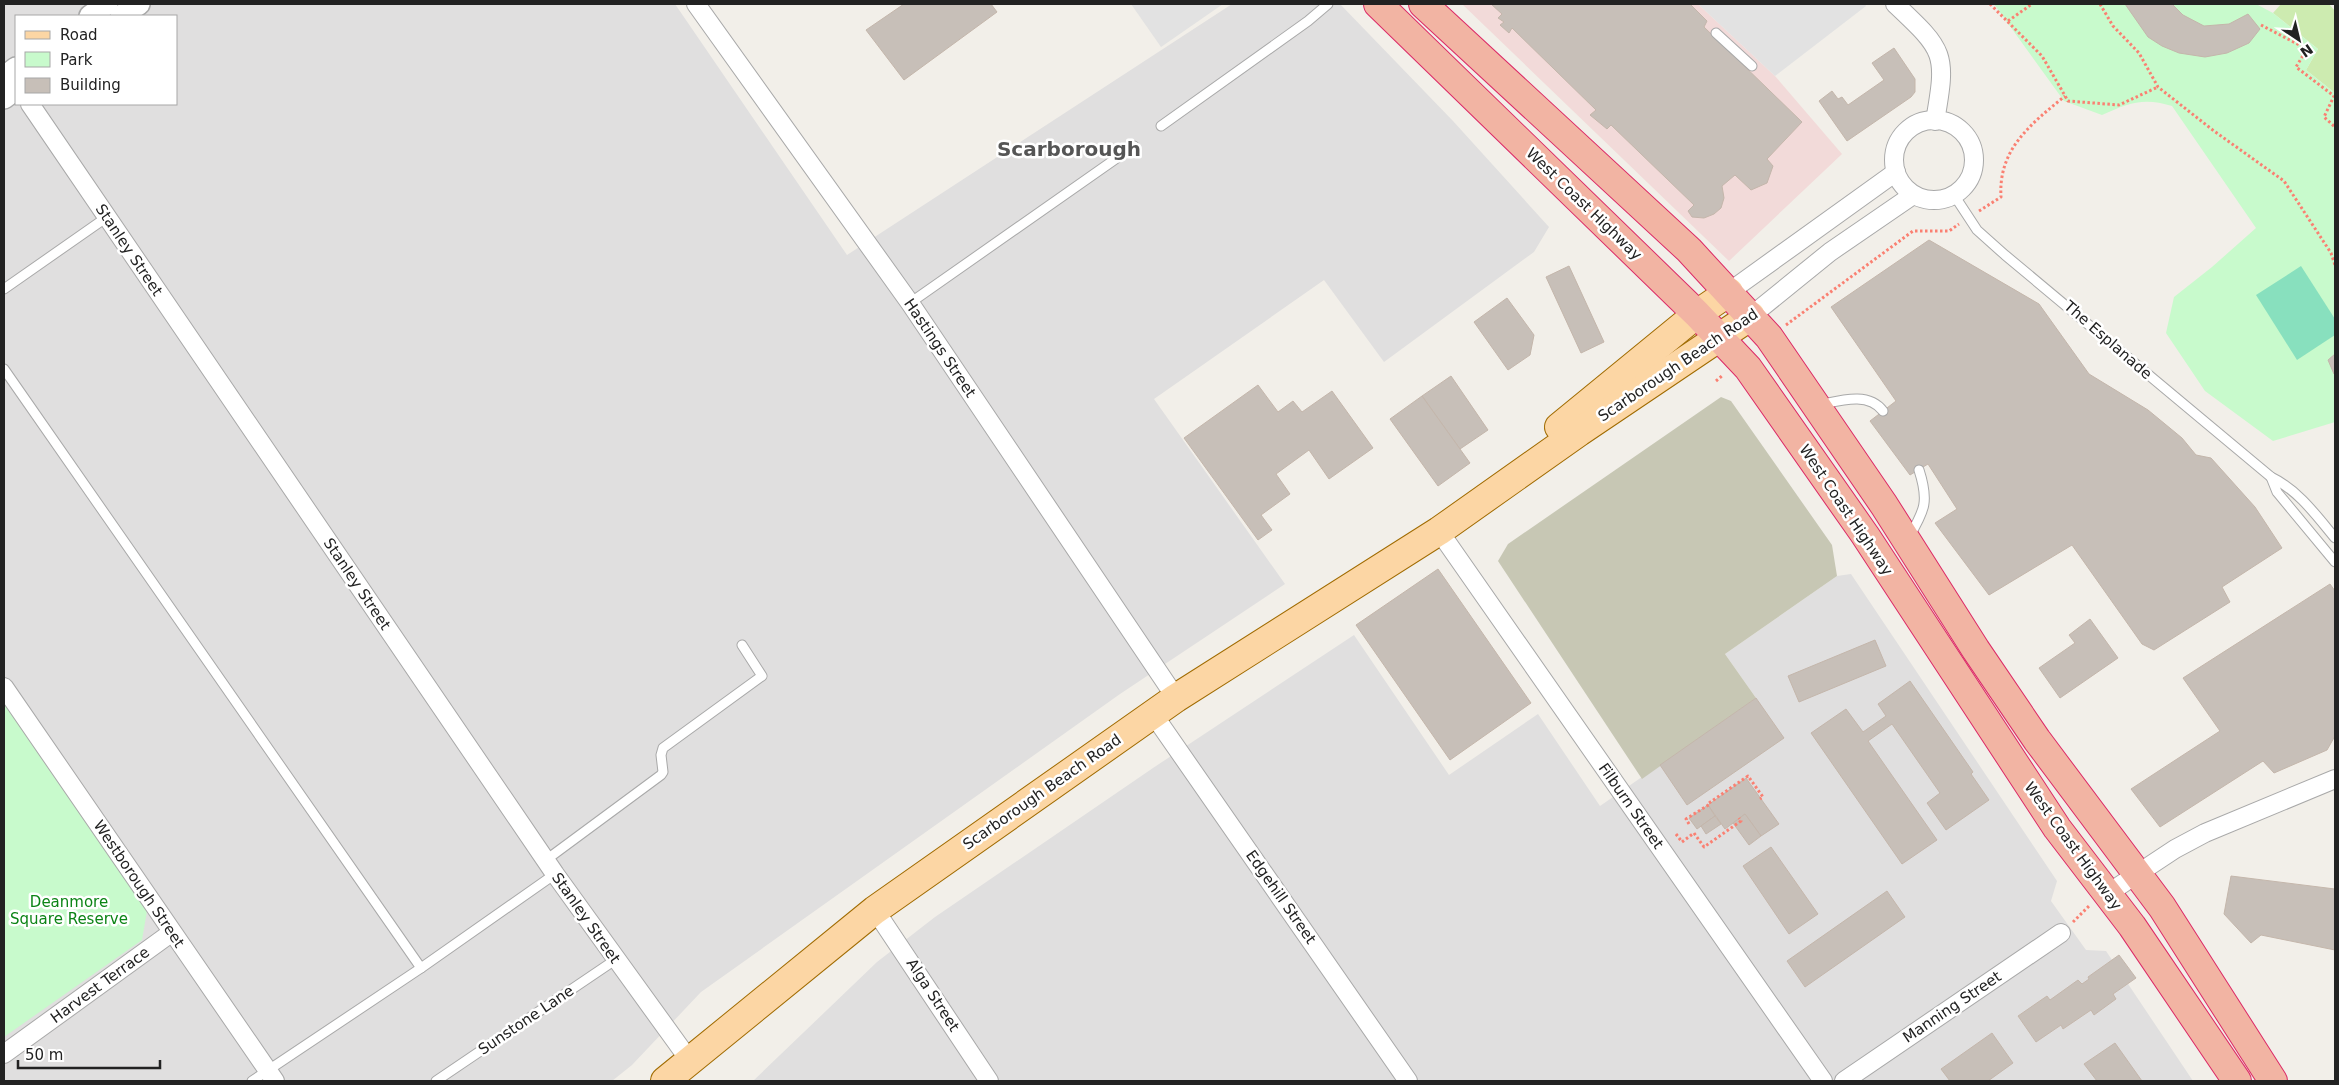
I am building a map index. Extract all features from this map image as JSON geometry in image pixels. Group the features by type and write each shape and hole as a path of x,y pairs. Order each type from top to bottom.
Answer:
{"highway":[{"name":"West Coast Highway","path":"1378,4 1697,314 1748,368 1859,526 2057,828 2132,926 2237,1081"},
{"name":"West Coast Highway","path":"1423,4 1689,250 1769,337 1817,406 2037,740 2139,873 2272,1081"}],"main road":[{"name":"Scarborough Beach Road","path":"1439,531 1525,454 1697,314 1729,292"},
{"name":"Scarborough Beach Road","path":"665,1081 875,910 1153,714 1439,531 1751,316"}],"street":[{"path":"91,15 107,4"},
{"path":"122,15 139,4"},
{"name":"Hastings Street","path":"696,4 910,303 1176,698"},
{"path":"1895,4 1934,42 1942,61 1942,79 1935,121"},
{"path":"4,98 11,76"},
{"name":"Stanley Street","path":"31,105 550,867 615,960 690,1061"},
{"path":"1935,121 1946,122 1957,127 1971,145 1974,156 1970,179 1954,195 1933,200 1913,195 1902,185 1896,172 1895,153 1902,136 1917,125 1935,121"},
{"name":"Scarborough Beach Road","path":"1729,292 1896,172"},
{"name":"Scarborough Beach Road","path":"1751,316 1830,252 1913,195"},
{"name":"Filburn Street","path":"1439,531 1823,1081"},
{"name":"Westborough Street","path":"4,687 271,1076"},
{"name":"Edgehill Street","path":"1153,714 1408,1081"},
{"path":"2107,894 2205,833 2335,779"},
{"name":"Alga Street","path":"875,910 989,1081"},
{"name":"Harvest Terrace","path":"4,1054 172,933"},
{"name":"Manning Street","path":"1844,1081 2061,933"}],"lane":[{"path":"1161,126 1308,21 1328,4"},
{"path":"1716,33 1752,66"},
{"path":"910,303 1134,146"},
{"name":"The Esplanade","path":"1954,195 1968,219 2005,255 2271,477 2285,483 2304,501 2335,538"},
{"path":"4,290 107,217"},
{"path":"4,370 421,968"},
{"path":"1817,406 1848,398 1866,400 1879,405 1883,411"},
{"path":"1906,542 1920,518 1926,497 1920,470"},
{"name":"The Esplanade","path":"2271,477 2277,492 2335,562"},
{"path":"252,1081 271,1076 421,968 550,867 661,775 663,772 661,755 663,748 762,676 742,645"},
{"name":"Sunstone Lane","path":"436,1081 615,960"}],"path":[{"path":"1990,4 2042,56 2068,101 2119,105 2158,86"},
{"path":"2008,21 2032,4"},
{"path":"2100,4 2113,26 2139,53 2158,86 2284,181 2331,253 2335,265"},
{"path":"2261,25 2307,49 2296,68 2334,96 2324,117 2335,127"},
{"path":"1783,326 1913,231 1948,231 2001,197 2001,172 2006,158 2031,125 2065,96"},
{"path":"2331,253 2335,251"},
{"path":"1689,824 1686,819 1748,776 1763,797 1760,798"},
{"path":"1676,834 1682,842 1694,833 1704,847 1741,822 1739,818"},
{"path":"2061,933 2087,907 2107,894"}],"shaded area":[{"path":"4,4 675,4 847,255 1232,4 1340,4 1453,121 1549,227 1534,252 1384,362 1324,280 1154,399 1285,584 1120,694 701,992 632,1065 612,1081 4,1081"},
{"path":"1131,4 1223,4 1161,47"},
{"path":"1462,4 1698,4 1775,76 1842,154 1729,261"},
{"path":"1698,4 1865,4 1866,6 1775,76"},
{"path":"1721,397 1731,401 1832,545 1837,576 1725,654 1756,698 1642,779 1498,561 1508,544"},
{"path":"1851,574 2057,881 2051,901 2086,950 2106,951 2193,1081 753,1081 877,962 935,917 1153,768 1354,635 1449,775 1538,714 1600,806 1756,698 1725,654 1837,576"}],"green space":[{"path":"1994,4 2256,4 2273,13 2318,49 2306,70 2335,93 2335,422 2273,441 2205,391 2166,333 2174,297 2212,267 2256,228 2172,106 2153,102 2136,103 2120,107 2102,115 2064,101"},
{"path":"2281,4 2329,4 2335,11 2335,93 2306,70 2318,49 2273,13"},
{"path":"2301,266 2335,319 2335,335 2297,360 2256,295"},
{"name":"Deanmore Square Reserve","path":"4,695 147,911 142,940 4,1037"}],"building":[{"path":"904,4 991,4 997,12 904,80 866,30"},
{"path":"1491,4 1690,4 1707,21 1704,27 1802,122 1767,159 1773,166 1767,183 1751,190 1735,175 1722,186 1724,198 1721,208 1714,214 1704,218 1692,217 1688,211 1694,205 1611,125 1607,129 1590,115 1596,110 1512,28 1509,33 1500,25 1504,22 1498,18 1502,14"},
{"path":"2125,4 2172,4 2183,15 2204,26 2229,24 2248,14 2260,29 2249,43 2227,53 2205,57 2179,53 2162,46 2148,37"},
{"path":"1894,48 1915,79 1915,92 1911,97 1847,141 1819,101 1832,91 1838,99 1842,97 1848,105 1884,80 1872,63"},
{"path":"1929,240 2039,304 2089,374 2148,410 2182,438 2196,455 2211,458 2255,507 2282,548 2222,587 2230,602 2154,650 2142,644 2072,545 1989,595 1935,523 1957,509 1928,464 1910,475 1870,421 1896,401 1831,307"},
{"path":"1569,266 1604,342 1581,353 1546,277"},
{"path":"1507,298 1534,335 1530,355 1508,370 1474,322"},
{"path":"2335,354 2335,373 2334,374 2328,360"},
{"path":"1451,376 1488,430 1460,449 1422,396"},
{"path":"1258,385 1278,412 1293,401 1302,412 1332,391 1373,448 1329,479 1309,450 1276,474 1290,494 1261,515 1272,530 1258,540 1184,438"},
{"path":"1422,396 1470,463 1438,486 1390,419"},
{"path":"1438,569 1531,703 1450,760 1356,625"},
{"path":"2330,584 2335,591 2335,736 2327,750 2274,773 2263,761 2160,827 2131,789 2220,731 2183,678"},
{"path":"2090,619 2118,658 2060,698 2039,668 2075,643 2069,635"},
{"path":"1875,640 1886,666 1799,702 1788,676"},
{"path":"1910,681 1973,772 1971,774 1989,800 1946,830 1927,803 1940,793 1892,724 1868,741 1937,840 1902,864 1811,733 1846,709 1863,732 1886,716 1878,704"},
{"path":"1756,698 1784,738 1687,805 1660,765"},
{"path":"1746,778 1779,824 1761,836 1745,814 1725,829 1708,805"},
{"path":"1708,805 1715,816 1697,829 1689,818"},
{"path":"1745,814 1761,836 1749,845 1733,823"},
{"path":"1715,816 1721,824 1706,834 1701,826"},
{"path":"1771,847 1818,914 1789,934 1743,866"},
{"path":"2231,876 2335,889 2335,950 2261,935 2251,943 2224,914"},
{"path":"1887,891 1905,917 1805,987 1787,961"},
{"path":"2119,955 2136,978 2113,994 2116,999 2094,1015 2091,1010 2063,1029 2061,1025 2036,1042 2018,1016 2047,996 2050,1000 2078,980 2082,984 2089,979 2088,977"},
{"path":"1992,1033 2013,1063 1988,1081 1950,1081 1941,1069"},
{"path":"2115,1043 2142,1081 2097,1081 2084,1064"}],"district":[{"name":"Scarborough","path":"1069,149"}]}
